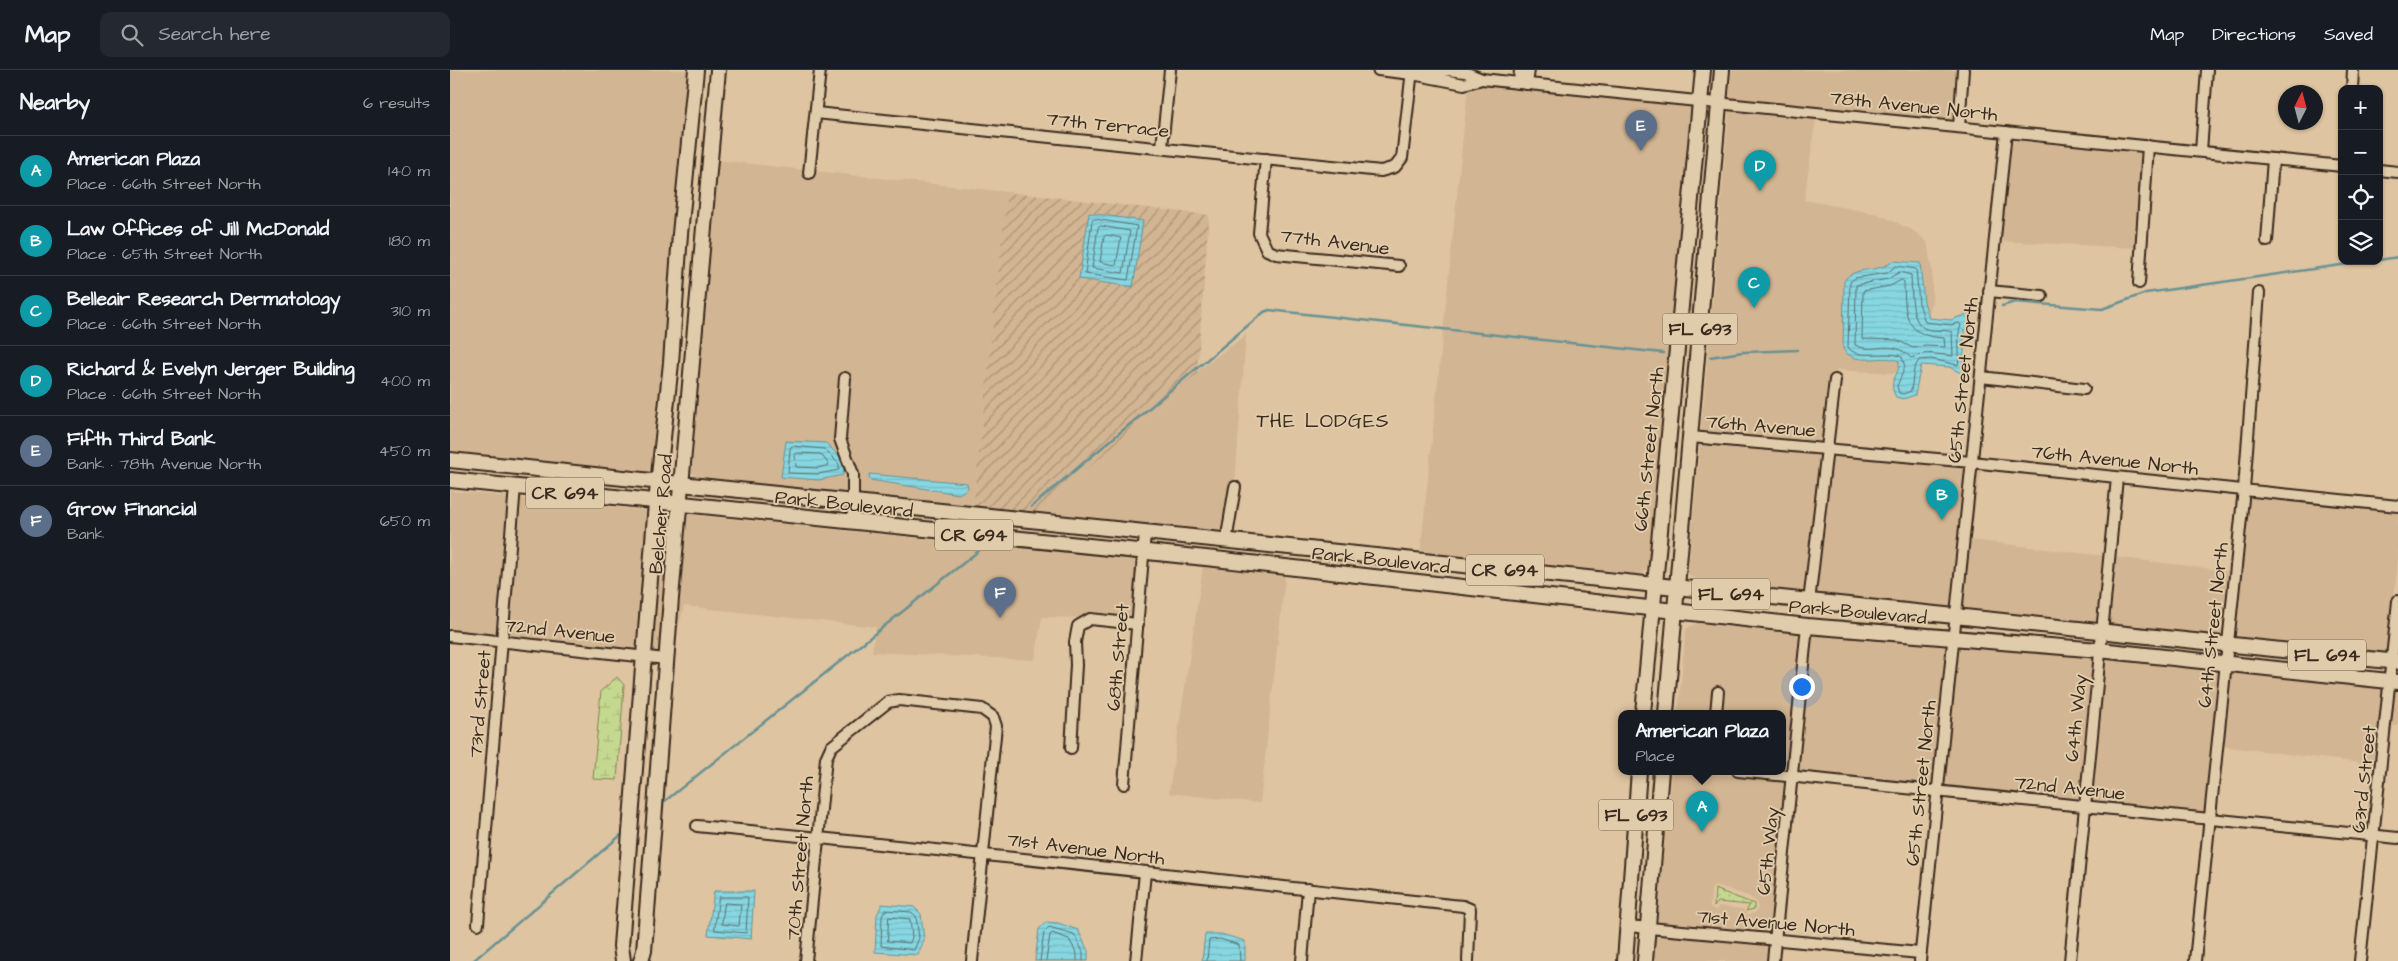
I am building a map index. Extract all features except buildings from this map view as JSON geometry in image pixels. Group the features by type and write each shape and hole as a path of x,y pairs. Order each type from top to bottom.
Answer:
{"main road":[{"name":"Belcher Road","path":"623,961 622,936 643,657 696,70"},
{"name":"Belcher Road","path":"641,961 644,951 666,659 718,70"},
{"name":"66th Street North","path":"1643,710 1703,70"},
{"name":"FL 693","path":"1666,710 1722,70"},
{"name":"Park Boulevard","path":"450,460 1436,564 2395,662"},
{"name":"Park Boulevard","path":"450,480 679,506 1372,577 1807,626 2099,650 2394,682"},
{"path":"1372,577 1376,570 1389,567 1420,570 1429,569 1436,564"},
{"name":"FL 693","path":"1625,961 1638,775"},
{"name":"FL 693","path":"1645,961 1661,775"}],"street":[{"path":"809,173 820,70"},
{"path":"1162,147 1170,70"},
{"name":"78th Avenue North","path":"1378,70 1412,72 1448,70 1465,72 1482,79 1523,84 2338,166"},
{"path":"1520,70 1523,84"},
{"path":"1523,84 1529,70"},
{"path":"1959,127 1963,70"},
{"path":"2201,151 2207,70"},
{"path":"2352,85 2353,70"},
{"name":"77th Terrace","path":"816,112 1162,147 1381,172 1395,167 1403,155 1412,72"},
{"name":"65th Street North","path":"1920,957 2006,132"},
{"path":"2139,283 2148,146"},
{"name":"77th Avenue","path":"1266,159 1259,233 1267,250 1276,254 1399,266"},
{"path":"2266,241 2272,159"},
{"path":"2383,170 2398,172"},
{"path":"1989,291 2042,296"},
{"name":"64th Street North","path":"2195,961 2208,819 2244,489 2259,293"},
{"path":"1981,377 2084,390"},
{"path":"845,378 840,439 854,474 853,523"},
{"path":"1809,602 1835,380"},
{"name":"76th Avenue","path":"1691,437 1828,448"},
{"name":"76th Avenue North","path":"1828,448 2398,506"},
{"name":"64th Way","path":"2070,961 2099,650 2118,478"},
{"name":"73rd Street","path":"478,924 515,487"},
{"path":"1226,542 1235,487"},
{"name":"68th Street","path":"1124,784 1145,533"},
{"name":"63rd Street","path":"2360,961 2394,682 2398,601"},
{"path":"1071,748 1076,665 1075,642 1078,626 1090,619 1138,624"},
{"name":"65th Way","path":"1773,961 1807,626"},
{"name":"72nd Avenue","path":"450,636 666,659"},
{"path":"1716,710 1718,692"},
{"name":"70th Street North","path":"806,961 826,758 832,747 888,702 899,700 982,709 993,717 996,726 982,853"},
{"name":"72nd Avenue","path":"1782,775 2398,838"},
{"name":"71st Avenue North","path":"697,826 982,853 1145,873 1463,906 1470,909 1472,917 1468,961"},
{"path":"972,961 982,853"},
{"path":"1136,961 1145,873"},
{"path":"1302,961 1308,890"},
{"name":"71st Avenue North","path":"1628,926 1775,940 1920,957"}],"shaded area":[{"path":"450,70 692,70 657,458 647,472 450,451"},
{"path":"1732,70 1959,70 1955,121 1729,100"},
{"path":"1485,84 1695,106 1652,562 1638,579 1420,557 1468,88"},
{"path":"1729,110 1816,118 1804,200 1878,214 1914,231 1927,242 1932,272 1932,303 1928,315 1924,302 1920,263 1900,261 1886,268 1853,273 1844,281 1843,349 1861,360 1895,359 1899,361 1900,366 1896,373 1837,370 1836,375 1832,375 1824,443 1701,433"},
{"path":"2010,140 2143,152 2137,248 1999,241"},
{"path":"717,160 805,170 805,177 813,178 814,171 1007,192 973,508 858,496 844,438 849,374 841,373 838,420 844,461 819,480 843,475 845,466 849,475 850,495 703,480 688,470"},
{"path":"1007,192 1209,215 1197,374 1034,515 973,508"},
{"path":"1246,335 1235,482 1231,482 1223,535 1034,515 1197,374 1197,371"},
{"path":"1700,443 1823,453 1805,594 1701,583 1688,574"},
{"path":"1832,453 1966,468 1952,609 1814,595"},
{"path":"1975,469 1981,470 1970,540 2105,556 2097,624 1960,610"},
{"path":"450,491 510,497 498,637 450,631"},
{"path":"2247,494 2398,511 2398,558 2388,654 2232,638"},
{"path":"518,498 651,511 639,652 506,637"},
{"path":"660,512 674,514 663,654 648,653"},
{"path":"683,514 1139,561 1134,619 1042,617 1035,660 872,652 876,627 684,606 671,656"},
{"path":"2234,535 2224,637 2106,625 2113,557 2229,571"},
{"path":"1203,567 1285,576 1260,803 1169,793"},
{"path":"1703,620 1802,630 1789,771 1786,771 1786,710 1720,710 1722,688 1714,687 1711,710 1678,710 1686,629"},
{"path":"1811,631 1948,643 1933,786 1797,772"},
{"path":"1956,644 2094,657 2080,801 1942,787"},
{"path":"2102,658 2221,669 2205,814 2088,802"},
{"path":"2229,670 2385,686 2378,765 2221,746"},
{"path":"2394,686 2398,687 2398,726 2391,725 2387,766"},
{"path":"1672,775 1718,775 1788,781 1771,935 1656,924","holes":["1716,885 1748,896 1756,901 1758,909 1755,913 1747,915 1743,909 1719,906 1716,910 1710,907 1711,889"]},
{"path":"1655,933 1770,944 1769,961 1652,961"}],"green space":[{"path":"617,677 624,685 617,780 593,779 601,691"},
{"path":"1715,889 1754,904 1754,909 1746,911 1750,905 1718,902 1714,907"}],"water":[{"path":"1089,213 1143,221 1133,287 1079,279"},
{"path":"1893,261 1920,263 1924,302 1929,318 1951,320 1969,313 1971,326 1964,330 1964,364 1966,367 1963,374 1949,367 1921,365 1915,395 1903,399 1896,397 1893,391 1893,382 1898,370 1899,361 1884,358 1855,358 1848,355 1843,349 1844,281 1854,273 1887,265"},
{"path":"786,441 826,443 844,461 843,475 819,480 781,477"},
{"path":"869,474 967,483 968,488 959,494 870,480"},
{"path":"714,891 754,891 751,939 708,935"},
{"path":"882,904 914,907 921,914 924,940 918,955 875,952 877,915"},
{"path":"1046,922 1058,923 1078,930 1088,951 1088,961 1035,961 1039,929"},
{"path":"1205,934 1221,934 1245,941 1245,961 1202,961"}],"waterway":[{"path":"2383,259 2398,257"},
{"path":"2002,306 2015,302 2102,309 2146,293 2341,265"},
{"path":"1031,507 1264,312 1269,310 1663,353"},
{"path":"1710,357 1743,352 1797,350"},
{"path":"665,801 981,549"},
{"path":"473,961 621,835"}],"place":[{"name":"Fifth Third Bank","path":"1641,151"},
{"name":"Richard & Evelyn Jerger Building","path":"1760,191"},
{"name":"Belleair Research Dermatology","path":"1754,308"},
{"name":"Law Offices of Jill McDonald","path":"1942,520"},
{"name":"Grow Financial","path":"1000,618"},
{"name":"American Plaza","path":"1702,832"}],"district":[{"name":"THE LODGES","path":"1323,420"}]}
